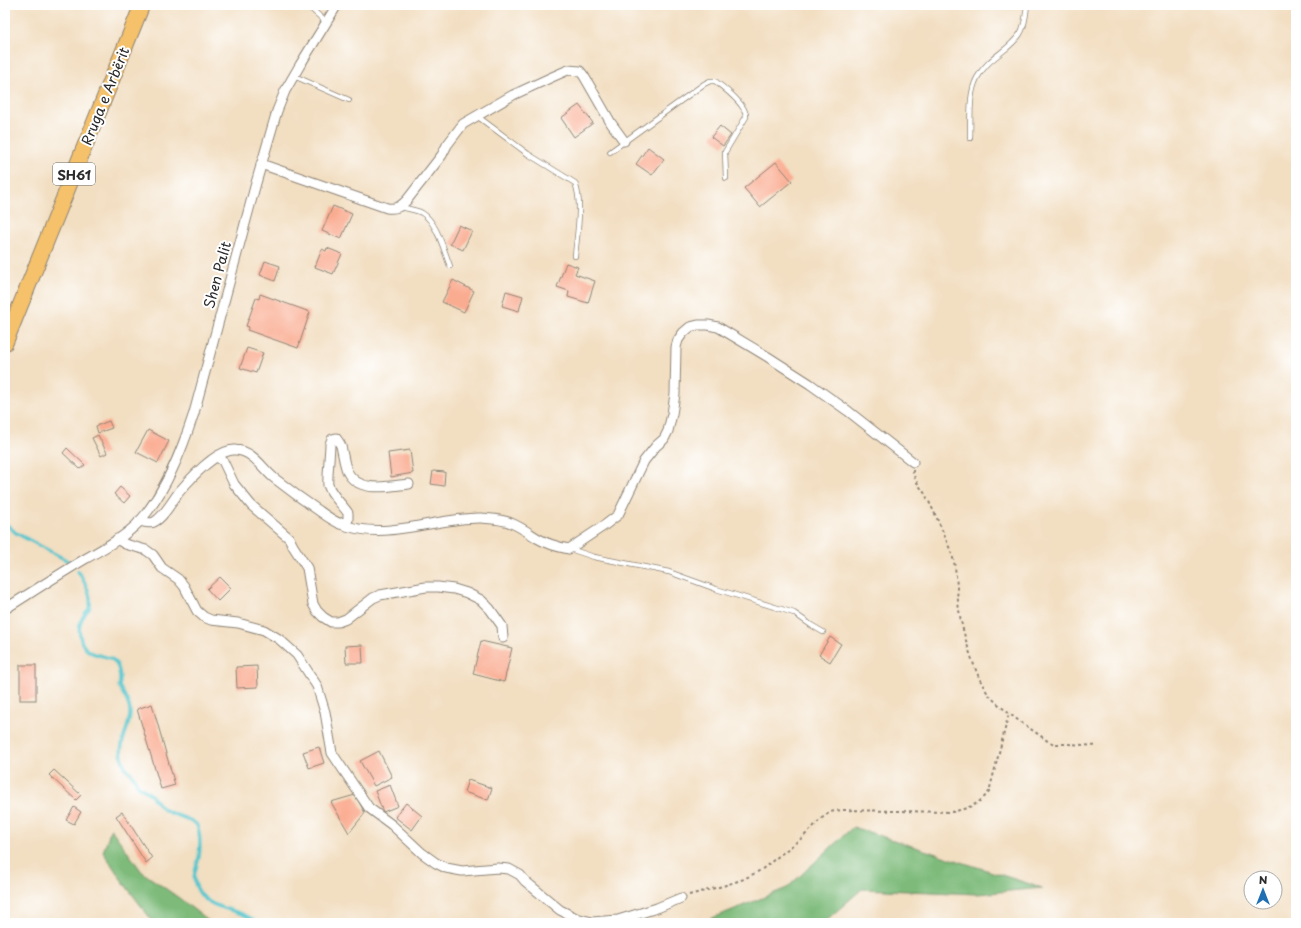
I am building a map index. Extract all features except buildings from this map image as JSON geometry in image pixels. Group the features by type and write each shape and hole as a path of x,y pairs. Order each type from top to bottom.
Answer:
{"main road":[{"name":"Rruga e Arbërit","path":"5,344 142,5"}],"street":[{"name":"Shen Palit","path":"5,609 115,541 139,521 158,494 176,462 194,413 261,164 277,111 294,76 336,5"},
{"path":"261,164 387,208 395,209 401,207 463,124 513,95 568,70 580,71 584,76 611,123 624,141"},
{"path":"139,521 150,523 156,522 180,491 195,475 228,450 236,450 245,452 252,456 272,476 294,494 340,524 353,528 368,531 395,529 460,519 496,519 510,522 523,528 538,539 550,544 569,549 606,525 618,515 644,461 656,446 664,439 671,420 675,394 676,347 678,340 683,332 690,327 698,325 708,325 718,328 768,357 848,411 913,462"},
{"path":"340,524 348,520 348,513 328,484 330,444 332,439 336,438 340,445 347,470 351,478 359,484 366,486 409,484"},
{"path":"217,457 224,461 234,484 251,505 289,538 292,546 307,568 313,604 316,611 323,617 331,622 338,622 346,619 373,598 380,595 426,587 438,587 454,589 467,593 481,600 490,609 502,626 503,638"},
{"path":"115,541 146,550 153,555 162,568 178,579 184,586 197,611 204,616 211,620 238,623 264,630 279,639 297,655 317,686 325,712 332,753 347,777 369,808 392,825 422,853 436,863 446,868 462,871 498,868 509,869 520,875 525,881 560,910 576,918 592,922 618,920 657,908 681,898"}],"lane":[{"path":"307,5 326,22"},
{"path":"970,138 972,98 976,80 985,66 1021,34 1027,5"},
{"path":"294,76 349,100"},
{"path":"610,152 704,84 710,81 715,81 743,106 747,112 743,123 725,152 726,178"},
{"path":"477,116 528,154 575,183 578,191 578,205 575,256"},
{"path":"401,207 422,213 430,220 437,232 450,266"},
{"path":"569,549 594,557 669,572 716,589 794,613 810,625 824,632"}],"path":[{"path":"913,462 916,483 925,494 954,560 962,628 980,679 988,694 1049,742 1055,744 1097,746"},
{"path":"681,898 744,879 761,870 803,837 830,812 842,810 952,812 969,808 982,800 989,792 1009,712"}],"green space":[{"path":"853,827 1042,888 977,894 862,889 823,923 690,923 705,921 787,888"},
{"path":"111,829 142,872 211,923 154,923 123,882 103,852"}],"waterway":[{"path":"5,523 16,533 70,562"},
{"path":"78,571 85,584 90,600 89,609 80,624 79,632 82,643 91,653 108,657 116,664 120,677 119,686 127,701 130,711 130,718 121,752 125,767 132,775 136,783 149,793 159,806 171,813 193,822 198,827 200,845 194,878 199,892 211,903 243,914 257,923"}]}
